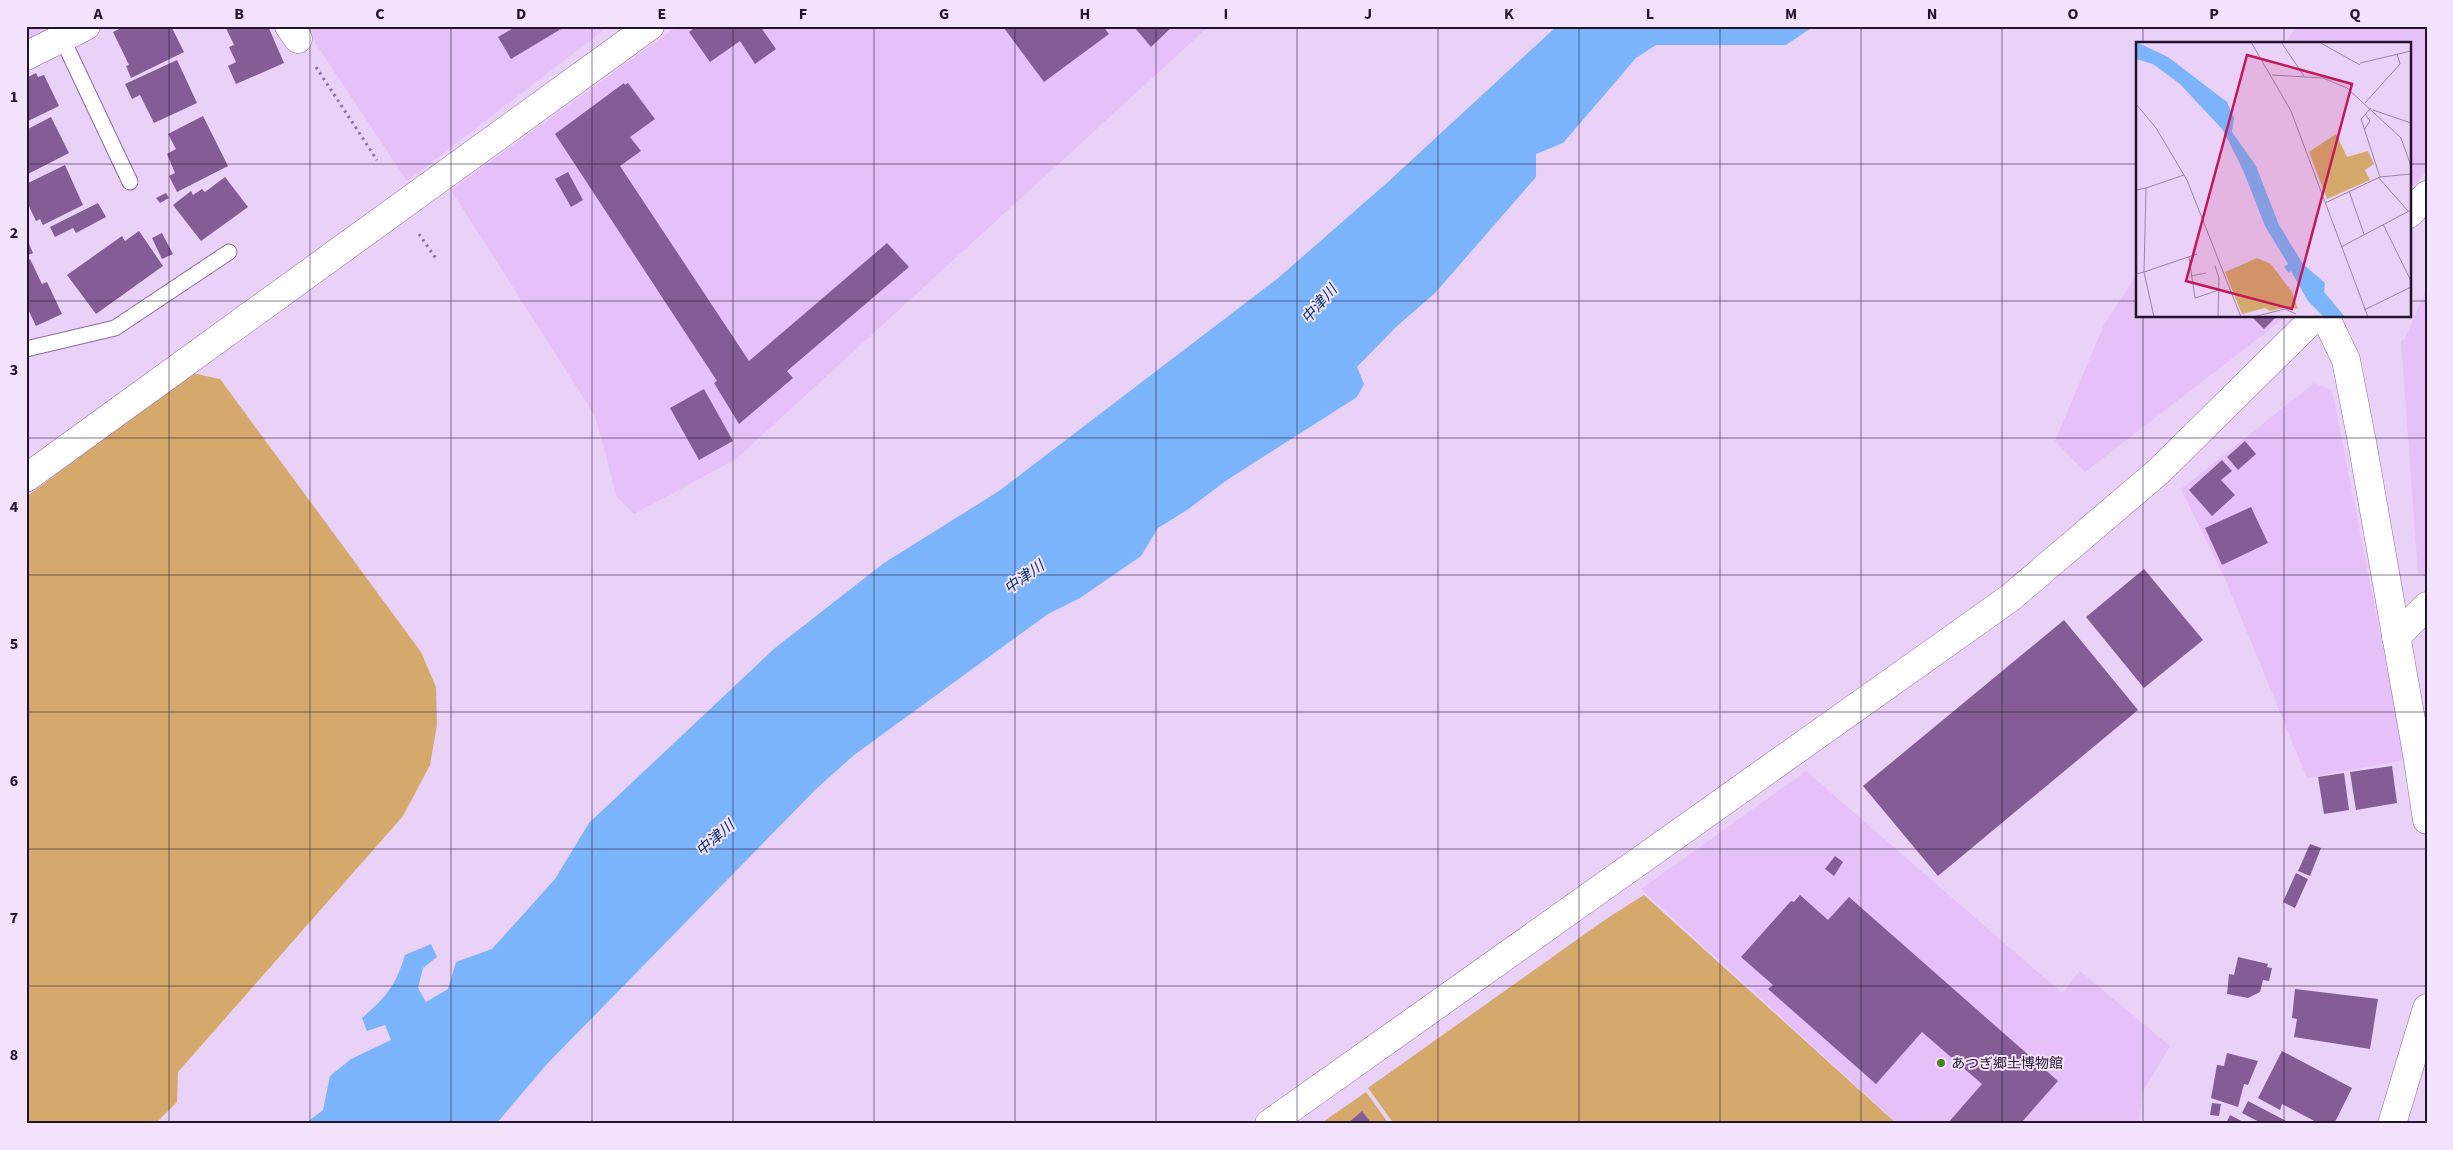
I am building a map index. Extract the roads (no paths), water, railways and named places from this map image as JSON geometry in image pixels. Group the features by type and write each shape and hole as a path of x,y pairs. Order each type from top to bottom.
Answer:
{"street":[{"path":"26,478 650,26"},
{"path":"26,56 74,32"},
{"path":"2410,213 2427,195"},
{"path":"1268,1124 2010,598 2159,471 2314,318"},
{"path":"2326,318 2346,360 2427,820"},
{"path":"2396,637 2427,606"},
{"path":"2392,1124 2427,1008"}],"lane":[{"path":"74,32 130,182"},
{"path":"26,349 115,328 229,252"}],"water":[{"name":"中津川","path":"1557,26 1814,26 1786,45 1656,45 1636,58 1563,143 1536,154 1536,177 1435,293 1396,327 1357,367 1364,384 1357,397 1227,480 1187,510 1158,528 1141,556 1080,598 1048,614 854,755 815,790 546,1065 496,1124 305,1124 323,1110 330,1076 351,1059 391,1040 385,1025 367,1031 362,1018 378,1003 394,983 405,955 431,944 437,957 423,968 418,988 426,1002 448,989 456,962 492,949 555,879 589,823 775,648 884,563 999,491 1277,279 1389,181"}],"place":[{"name":"あつぎ郷土博物館","path":"1941,1063"}]}
